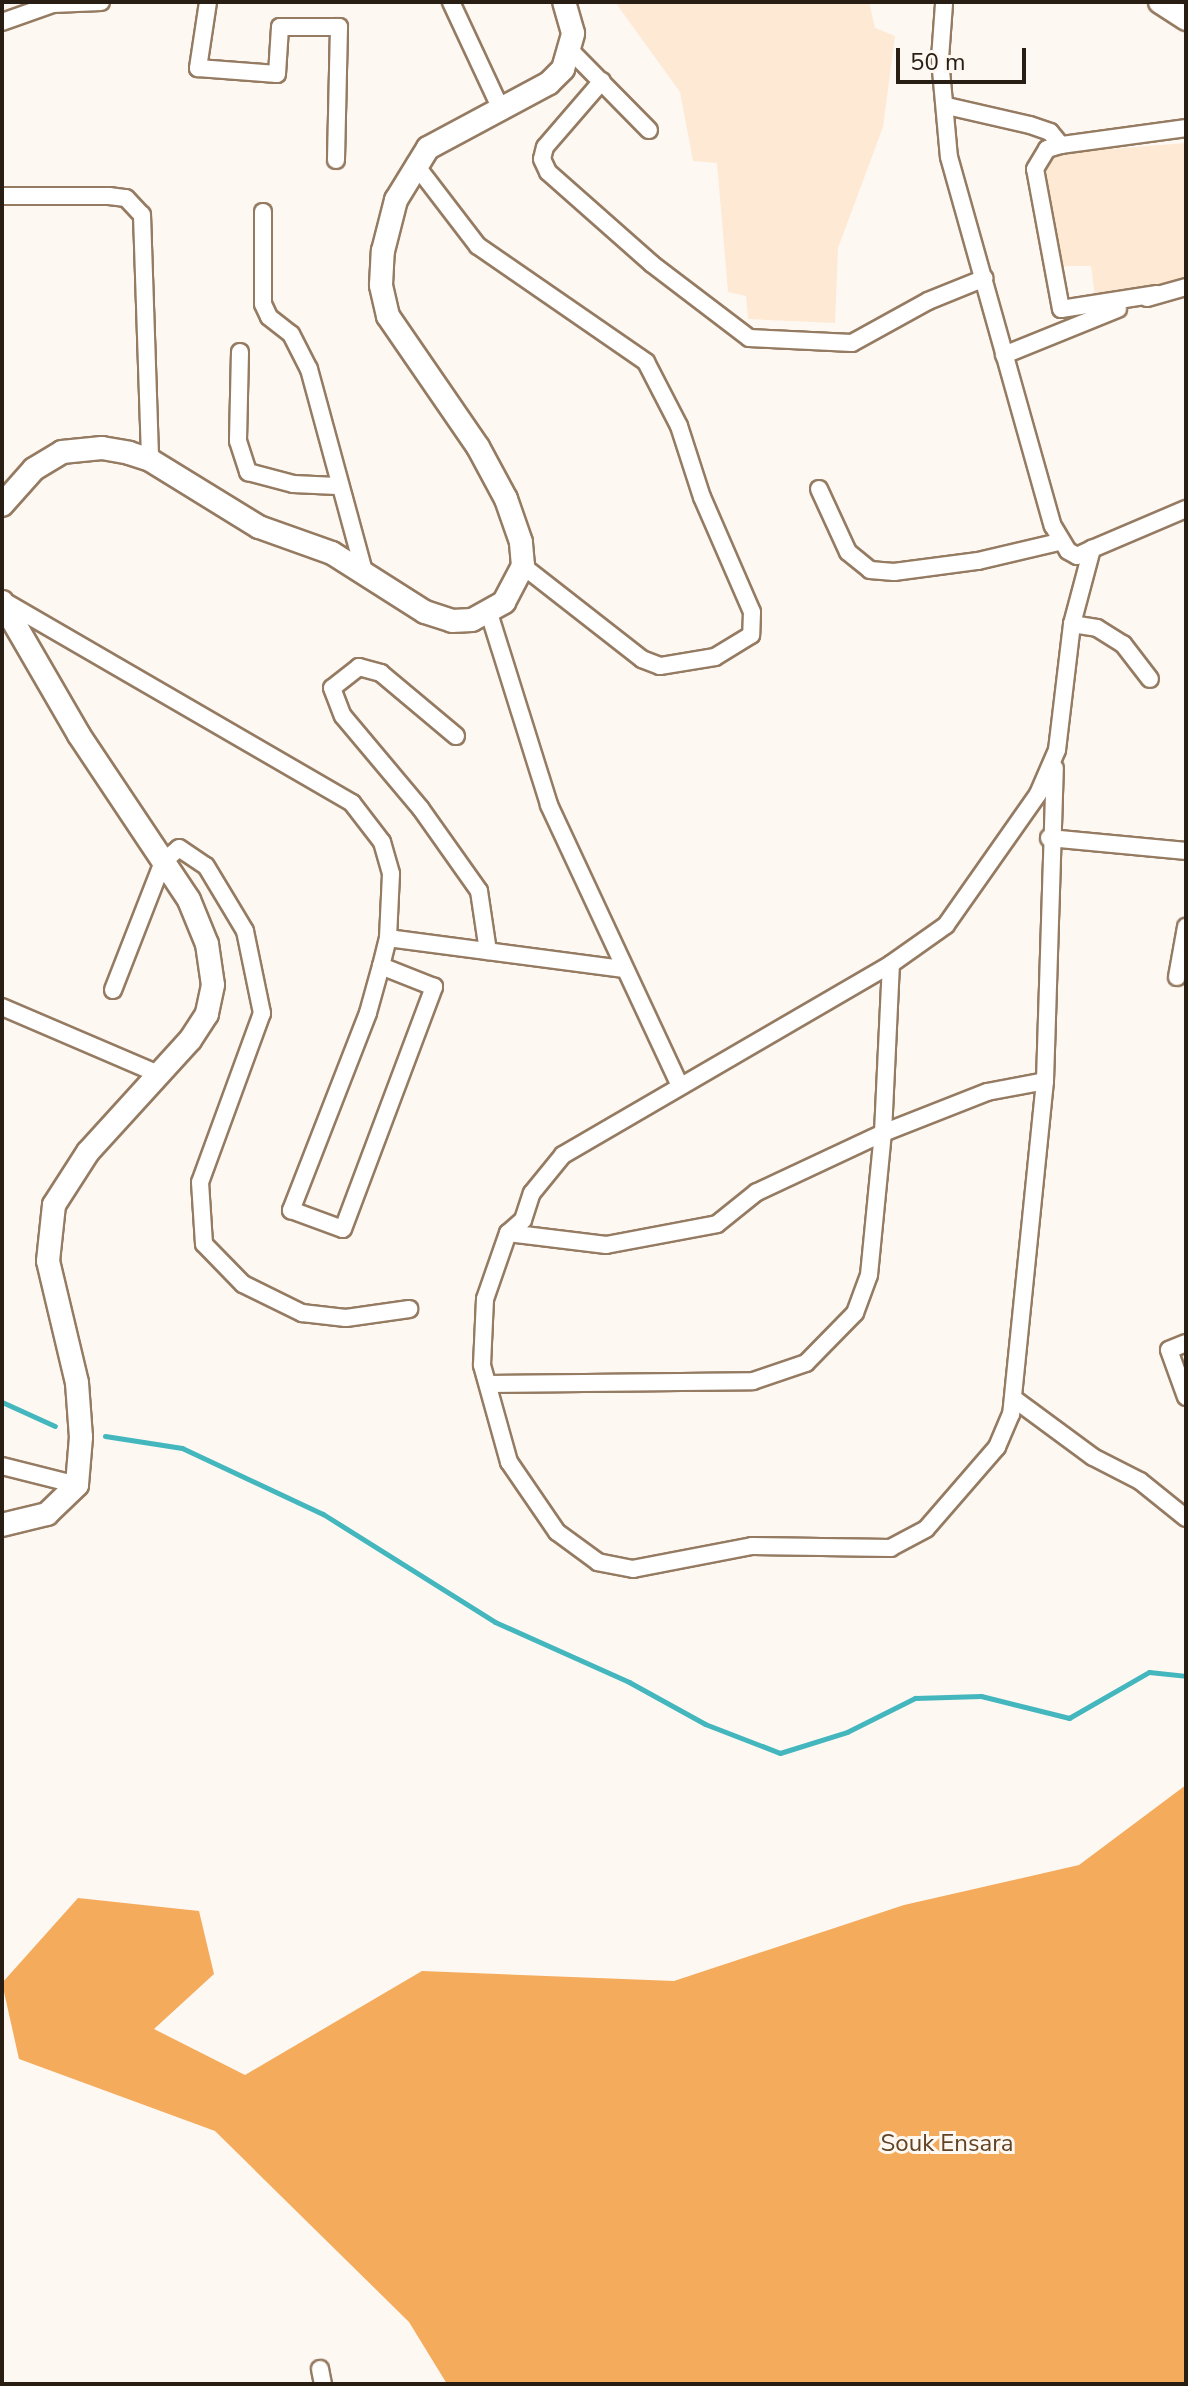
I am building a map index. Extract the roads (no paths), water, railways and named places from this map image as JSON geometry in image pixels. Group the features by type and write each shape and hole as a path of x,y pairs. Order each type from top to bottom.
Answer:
{"main road":[{"path":"2,505 34,469 62,452 102,448 150,460 259,527 332,553 425,612 452,621 489,613 518,584 523,566 521,542 506,499 478,447 388,316 381,285 383,251 396,200 415,164 444,137 549,83 571,51 573,33 564,2"},
{"path":"1160,2 1186,19"},
{"path":"2,601 79,735 189,900 201,929 213,985 207,1014 161,1075 67,1181 54,1205 48,1235 48,1261 80,1407 77,1485 47,1514 2,1525"}],"street":[{"path":"2,22 22,7 101,2"},
{"path":"208,2 198,68 277,74 280,27 339,27 336,160"},
{"path":"451,2 500,107"},
{"path":"944,4 940,59 947,106 949,157 985,278 1038,486 1059,542 1077,556 1186,509"},
{"path":"571,51 649,130"},
{"path":"602,81 545,147 542,159 548,172 652,264 749,338 852,343 928,301 985,278"},
{"path":"947,106 1030,125 1050,132 1061,145"},
{"path":"1186,128 1061,145 1047,149 1035,169 1061,309 1186,287"},
{"path":"415,164 478,246 646,362 679,426 702,497 752,612 751,635 715,657 660,666 642,659 523,566"},
{"path":"2,196 126,198 142,215 150,460"},
{"path":"263,212 263,304 269,317 291,334 309,369 337,486 364,572"},
{"path":"1004,355 1157,294"},
{"path":"240,352 238,441 248,472 293,484 337,486"},
{"path":"819,489 848,552 870,570 894,572 978,561 1059,542"},
{"path":"1057,750 1038,794 963,907 928,940 563,1155 545,1172 523,1220 508,1233 485,1299 482,1365 509,1462 557,1532 598,1562 633,1569 730,1548 891,1548 911,1540 997,1447 1013,1398 1045,1081 1049,838 1057,750 1072,624 1092,549"},
{"path":"2,601 352,803 369,819 388,863 388,938 368,1013 291,1210 343,1229 434,987 381,966"},
{"path":"489,613 549,805 622,969 679,1084"},
{"path":"1072,624 1097,628 1123,644 1150,679"},
{"path":"456,736 381,673 359,667 332,688 343,716 421,809 479,891 488,951"},
{"path":"1049,838 1186,851"},
{"path":"113,990 163,862 179,848 206,866 245,931 262,1013 200,1182 204,1244 243,1284 302,1313 346,1318 409,1309"},
{"path":"1177,977 1186,927"},
{"path":"388,938 622,969"},
{"path":"488,1384 753,1381 806,1363 855,1313 869,1275 883,1133 891,964"},
{"path":"2,1007 161,1075"},
{"path":"508,1233 578,1245 676,1236 717,1224 757,1192 883,1133 987,1092 1045,1081"},
{"path":"1186,1343 1169,1350 1186,1397"},
{"path":"1013,1398 1093,1457 1140,1481 1186,1518"},
{"path":"2,1466 77,1485"}],"waterway":[{"path":"2,1402 55,1426"},
{"path":"105,1436 182,1448 323,1514 495,1622 629,1682 705,1724 780,1753 847,1732 915,1698 981,1696 1069,1718 1149,1672 1186,1676"}],"park label":[{"name":"Souk Ensara","path":"947,2144"}]}
